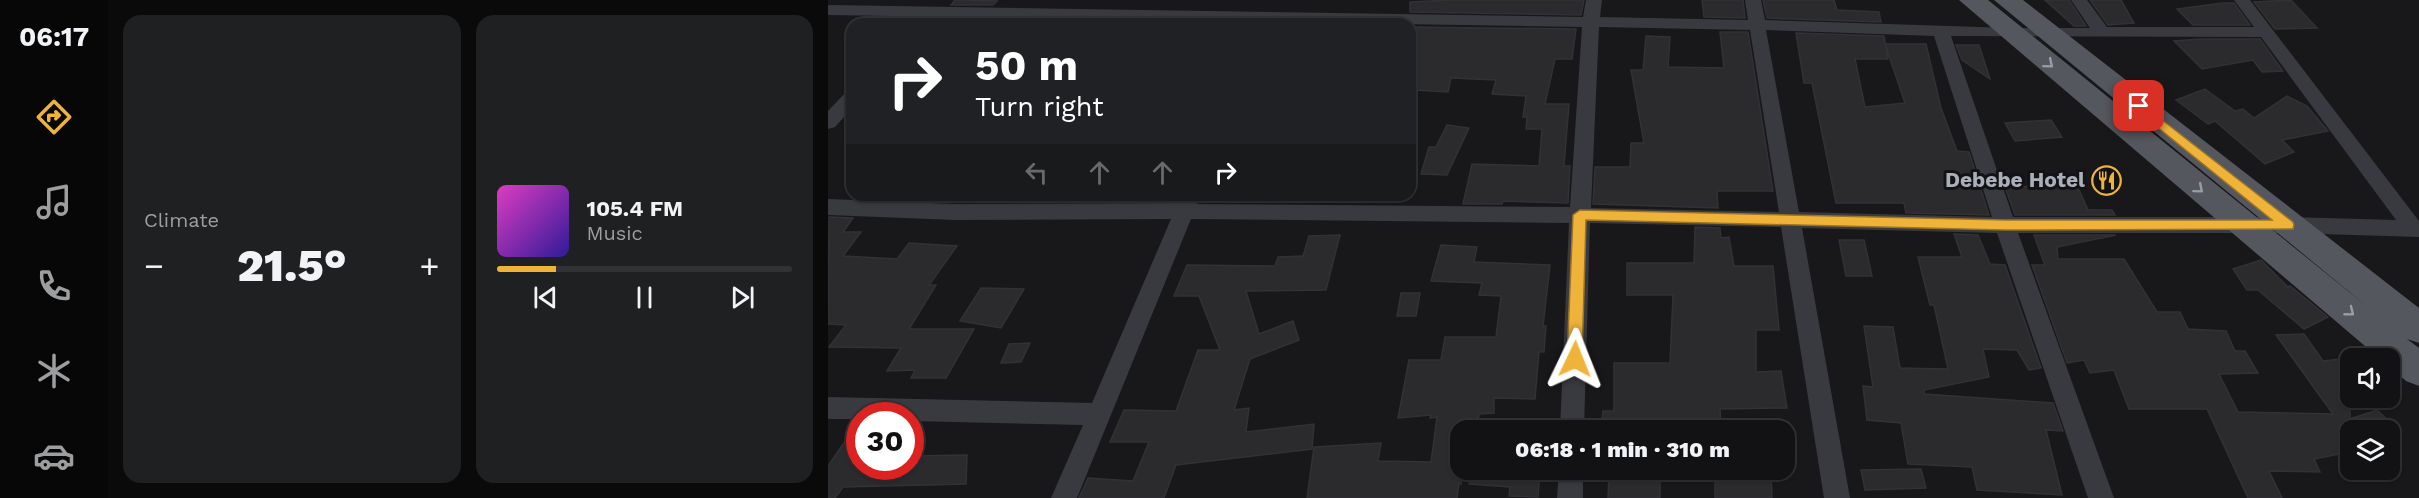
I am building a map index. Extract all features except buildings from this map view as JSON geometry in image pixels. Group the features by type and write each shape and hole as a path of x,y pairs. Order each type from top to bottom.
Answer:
{"main road":[{"path":"1972,0 2419,369"},
{"path":"2007,0 2419,328"}],"street":[{"path":"1094,18 1106,0"},
{"path":"1275,18 1283,0"},
{"path":"1572,420 1580,215 1590,22 1594,0"},
{"path":"1753,0 1837,498"},
{"path":"2079,0 2102,33"},
{"path":"2242,0 2416,228"},
{"path":"828,10 1069,18"},
{"path":"1416,21 1759,25 2011,33 2267,32"},
{"path":"1941,30 2005,225 2101,498"},
{"path":"828,123 846,103"},
{"path":"956,212 964,201"},
{"path":"828,207 956,212 1187,203 2005,225 2288,225 2416,228"},
{"path":"1064,498 1187,203"},
{"path":"828,408 1098,414"},
{"path":"1570,498 1571,480"}],"place":[{"name":"Debebe Hotel","path":"2106,180"}],"route":[{"path":"1575,359 1580,215 2005,225 2288,225 2139,106"}]}
